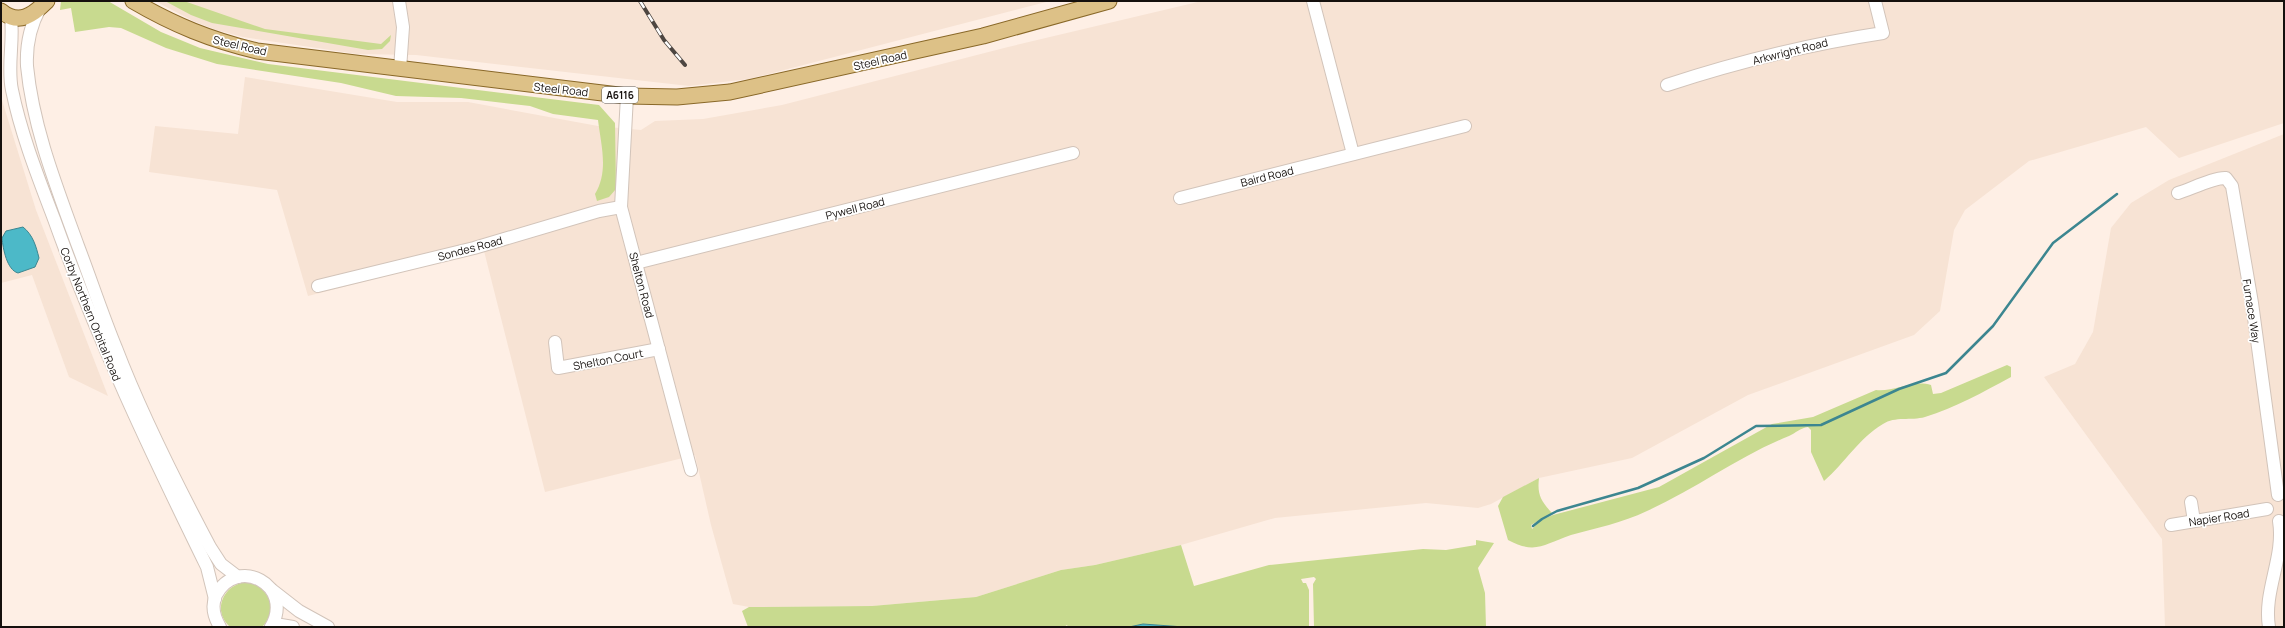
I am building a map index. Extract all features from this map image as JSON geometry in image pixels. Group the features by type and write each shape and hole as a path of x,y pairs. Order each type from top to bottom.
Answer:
{"main road":[{"name":"Steel Road","path":"133,1 180,27 218,42 257,51 627,96 677,97 730,92 983,36 1109,1"},
{"path":"6,14 27,18 43,4"}],"street":[{"path":"399,1 403,27 400,69"},
{"path":"1314,1 1353,154"},
{"name":"Arkwright Road","path":"1667,85 1711,70 1830,41 1883,33 1875,1"},
{"name":"Corby Northern Orbital Road","path":"43,4 31,24 27,65 34,113 59,192 116,348 155,437 210,547 221,564 238,577"},
{"name":"Corby Northern Orbital Road","path":"6,14 13,31 12,88 20,123 68,259 116,378 207,568 215,599"},
{"name":"Shelton Road","path":"627,96 621,206 691,470"},
{"name":"Baird Road","path":"1180,198 1465,126"},
{"name":"Pywell Road","path":"636,263 1073,153"},
{"name":"Furnace Way","path":"2178,193 2219,178 2226,178 2232,186 2281,496"},
{"name":"Sondes Road","path":"318,286 474,248 599,211 621,206"},
{"name":"Shelton Court","path":"555,342 558,368 659,349"},
{"path":"2269,627 2268,601 2280,546 2281,521 2269,516 2267,509 2271,499 2281,496"},
{"path":"2191,502 2194,521"},
{"name":"Napier Road","path":"2171,524 2267,509"},
{"path":"209,627 214,614 215,599 220,589 228,581 238,577 258,578 299,611 328,627"},
{"path":"272,590 277,609 271,627 281,625 293,627"},
{"path":"214,614 220,627"}],"shaded area":[{"path":"155,1 1050,1 749,79 689,86 416,55 357,54 243,37 216,30 193,21"},
{"path":"1202,1 2284,1 2284,123 2179,158 2146,127 2029,161 1965,210 1954,230 1940,311 1914,335 1748,395 1632,458 1539,478 1491,504 1478,508 1426,503 1275,518 1181,545 1095,565 1061,570 976,597 872,606 749,607 733,604 711,525 695,455 545,492 484,251 308,296 277,190 149,172 155,126 238,134 245,77 397,102 468,102 598,126 641,130 655,121 703,119 782,105 1008,47"},
{"path":"1,97 36,210 108,396 69,377 32,275 1,283"},
{"path":"2284,134 2284,627 2165,627 2162,539 2044,377 2075,364 2093,332 2111,228 2131,203 2169,180"}],"green space":[{"path":"61,1 108,1 161,32 200,48 268,64 599,105 615,123 616,189 609,197 597,201 595,194 602,176 603,167 598,120 553,114 530,106 461,98 396,96 341,83 217,64 166,48 121,28 109,27 75,32 71,8 60,10"},
{"path":"165,1 184,1 265,29 381,44 391,35 390,41 382,49 368,50 212,23 191,15"},
{"path":"2007,365 2011,367 2011,377 1969,399 1925,417 1898,419 1883,424 1859,443 1824,481 1811,452 1811,430 1808,427 1800,429 1791,435 1753,453 1683,493 1628,519 1571,535 1540,546 1526,547 1508,540 1498,506 1503,497 1539,478 1539,493 1545,505 1552,513 1531,525 1532,529 1541,520 1553,515 1659,487 1772,424 1813,417 1876,390 1890,389 1910,384 1924,384 1931,385 1933,394 1941,393"},
{"path":"1476,540 1494,543 1478,568 1485,593 1486,627 1314,627 1313,584 1316,579 1314,577 1301,579 1303,583 1306,583 1309,590 1309,627 1184,627 1143,624 1129,627 1068,627 1067,625 1064,627 748,627 742,611 749,607 872,606 976,597 1061,570 1095,565 1181,545 1194,586 1269,565 1423,549 1446,550 1476,545"},
{"path":"248,582 262,589 266,594 269,600 270,614 262,627 230,627 224,620 221,613 223,598 232,587"}],"water":[{"path":"23,227 32,237 39,258 35,267 18,273 8,264 2,238 6,231"},
{"path":"1143,624 1184,627 1129,627"}],"waterway":[{"path":"1533,526 1557,511 1638,488 1704,458 1756,426 1821,425 1899,389 1946,373 1993,326 2053,243 2117,194"}],"railway":[{"path":"640,1 664,40 685,65"}]}
